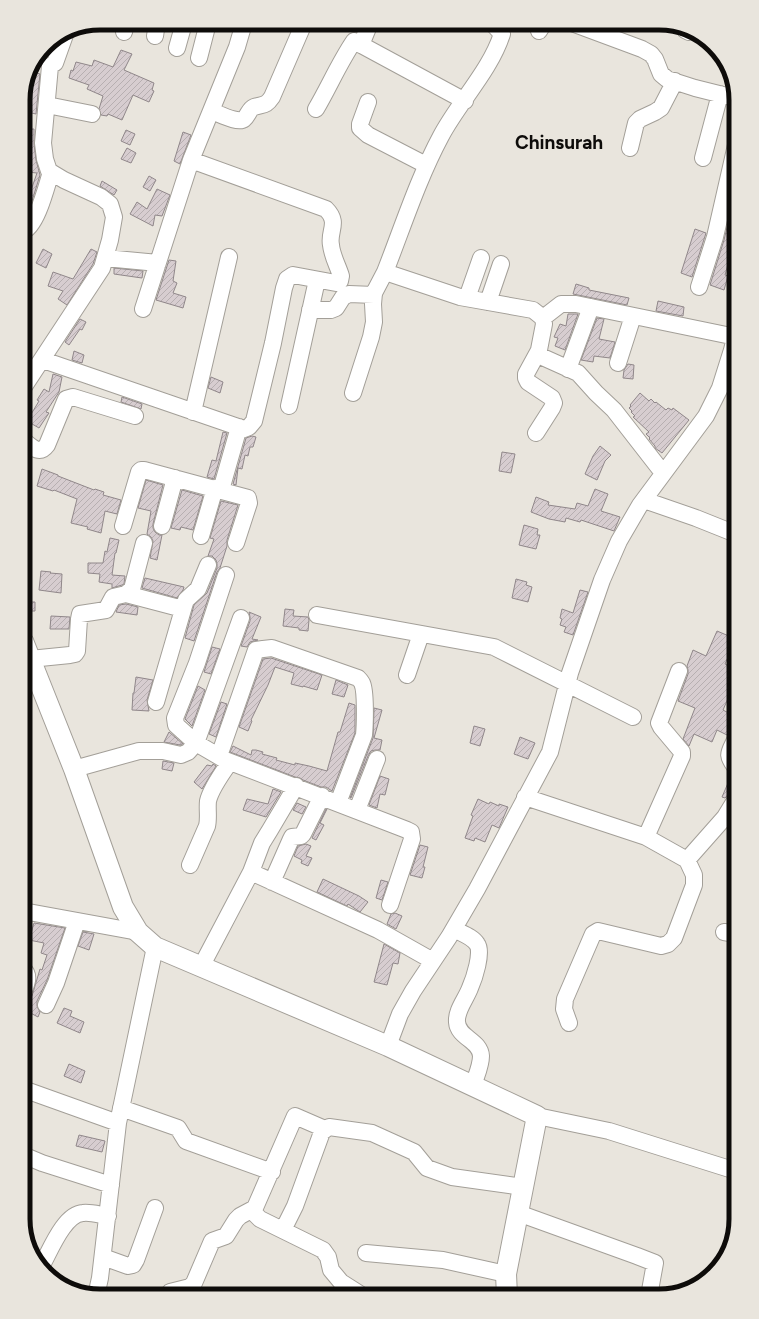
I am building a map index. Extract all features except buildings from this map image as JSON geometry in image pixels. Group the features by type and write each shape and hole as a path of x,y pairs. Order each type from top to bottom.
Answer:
{"main road":[{"path":"30,658 74,769 123,907 138,932 155,947 388,1046 537,1116 506,1274 507,1289"}],"street":[{"path":"177,48 182,30"},
{"path":"199,58 206,30"},
{"path":"143,308 191,160 237,47 242,30"},
{"path":"211,111 239,121 244,119 251,109 269,103 301,30"},
{"path":"361,45 367,30"},
{"path":"353,393 371,337 374,322 374,295 386,272 426,165 448,124 465,100 492,56 502,34 498,30"},
{"path":"591,30 642,49 651,54 661,74 667,79 729,96"},
{"path":"30,378 102,268 110,240 114,217 110,204 102,197 64,180 51,172 45,159 43,143 47,105 44,64 55,63 63,41"},
{"path":"316,109 329,87 343,57 354,41 465,100"},
{"path":"630,148 636,124 640,119 656,112 661,108 675,81"},
{"path":"703,158 720,94"},
{"path":"368,102 360,128 368,135 426,165"},
{"path":"47,105 92,114"},
{"path":"42,360 193,412 239,427 247,429 250,428 254,421 287,279 293,275 336,283 340,281 341,276 330,244 333,218 331,213 326,209 191,160"},
{"path":"30,224 41,204 51,172"},
{"path":"699,287 716,237 729,177"},
{"path":"193,412 229,257"},
{"path":"105,258 158,263"},
{"path":"467,298 481,258"},
{"path":"488,302 501,264"},
{"path":"386,272 460,297 532,310 543,318 544,324 538,352 526,374 526,378 528,382 552,398 554,403 536,433"},
{"path":"289,406 317,280"},
{"path":"310,310 331,310 336,308 343,297 349,294 374,295"},
{"path":"543,318 561,304 576,304 633,316 729,341"},
{"path":"568,369 591,307"},
{"path":"618,363 633,316"},
{"path":"538,352 538,354 578,373 614,410 664,473"},
{"path":"388,1046 400,1014 413,991 454,929 550,752 570,672 602,580 619,541 644,500 706,416 720,388 729,382"},
{"path":"30,445 36,449 44,449 66,399 69,398 78,398 135,416"},
{"path":"201,536 239,427"},
{"path":"123,526 141,470 246,497 249,500 236,543"},
{"path":"162,526 175,478"},
{"path":"644,500 729,531"},
{"path":"30,650 70,655 75,654 77,650 80,614 106,610 113,597 126,594 132,589 144,543"},
{"path":"156,702 186,600 198,588 208,565"},
{"path":"226,575 197,663 175,718 176,725 196,743 225,759 411,832 412,836 390,905"},
{"path":"126,594 183,609"},
{"path":"317,615 494,647 633,717"},
{"path":"74,769 139,750 163,751 181,755 188,752 196,743 241,618"},
{"path":"407,675 421,634"},
{"path":"190,865 209,820 208,803 210,795 225,759 256,650 272,648 358,678 362,683 365,728 364,734 338,803"},
{"path":"646,837 682,756 682,752 659,723 661,714 680,671"},
{"path":"358,810 377,758"},
{"path":"201,967 251,872 262,844 296,786"},
{"path":"272,882 292,837 301,836 303,834 322,796"},
{"path":"525,798 646,837 687,860 694,875 694,885 674,938 668,944 661,946 598,931 593,934 565,999 564,1009 569,1023"},
{"path":"687,860 729,818"},
{"path":"251,872 378,930 433,961"},
{"path":"30,912 138,932"},
{"path":"46,1005 56,983 78,921"},
{"path":"454,929 474,940 478,945 479,950 478,962 471,987 459,1011 457,1022 460,1031 476,1045 481,1056 473,1086"},
{"path":"98,1289 103,1257 120,1115 155,947"},
{"path":"30,1091 120,1115 178,1128 186,1141 272,1172"},
{"path":"352,1289 341,1282 330,1270 328,1257 323,1250 260,1219 256,1215 255,1208 296,1116 325,1129 329,1128 372,1133 414,1152 427,1168 452,1177 523,1186"},
{"path":"537,1116 610,1131 729,1169"},
{"path":"283,1230 295,1206 322,1132 325,1129"},
{"path":"30,1158 111,1185"},
{"path":"103,1257 128,1266 133,1265 155,1208"},
{"path":"182,1289 190,1287 194,1283 212,1241 226,1236 240,1216 255,1208"},
{"path":"44,1261 65,1223 72,1217 82,1213 108,1216"},
{"path":"518,1213 655,1263 650,1289"},
{"path":"366,1253 443,1260 506,1274"}],"district":[{"name":"Chinsurah","path":"559,142"}]}
